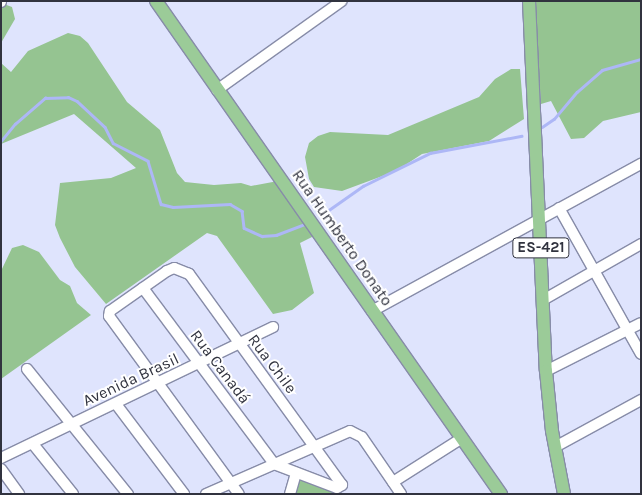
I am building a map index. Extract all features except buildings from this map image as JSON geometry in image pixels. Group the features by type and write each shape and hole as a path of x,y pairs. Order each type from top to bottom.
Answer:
{"main road":[{"name":"Rua Humberto Donato","path":"156,1 501,494"},
{"name":"ES-421","path":"528,1 546,371 555,447 564,494"}],"street":[{"path":"217,90 342,1"},
{"path":"372,311 641,164"},
{"path":"558,208 641,354"},
{"path":"543,300 641,244"},
{"name":"Rua Chile","path":"143,288 167,270 178,268 189,274 341,482 341,486 337,488 296,473"},
{"path":"143,288 110,311 111,320 239,494"},
{"name":"Rua Canadá","path":"143,288 274,464"},
{"path":"546,371 641,323"},
{"name":"Avenida Brasil","path":"1,458 71,424 159,385 273,327"},
{"path":"27,369 128,494"},
{"path":"555,447 641,400"},
{"path":"116,404 184,494"},
{"path":"206,494 350,431 362,437 401,494"},
{"path":"393,482 462,438"},
{"path":"33,444 73,494"},
{"path":"274,464 296,473 290,494"},
{"path":"1,470 19,494"}],"green space":[{"path":"534,1 641,1 641,112 603,121 584,138 571,139 551,101 541,104"},
{"path":"1,3 12,7 15,19 1,43"},
{"path":"68,33 80,36 88,43 127,102 160,130 177,173 185,182 214,185 241,183 251,186 278,181 314,236 300,243 314,293 292,310 273,314 217,236 207,233 106,304 75,267 55,225 60,183 111,178 136,168 74,114 1,144 1,63 11,72 28,51"},
{"path":"511,69 520,69 524,119 489,141 422,154 396,171 342,191 314,187 309,179 305,157 309,143 318,136 330,132 388,135 479,97 495,79"},
{"path":"23,245 39,252 60,280 70,286 77,303 91,315 1,379 1,271 12,248"},
{"path":"300,480 344,494 296,494"}],"waterway":[{"path":"542,127 554,119 577,92 602,70 641,59"},
{"path":"1,141 15,124 45,98 68,97 77,101 105,127 113,143 148,161 161,204 173,207 230,204 242,211 244,228 262,236 276,235 304,224"},
{"path":"323,214 363,186 430,153 521,136"}]}
